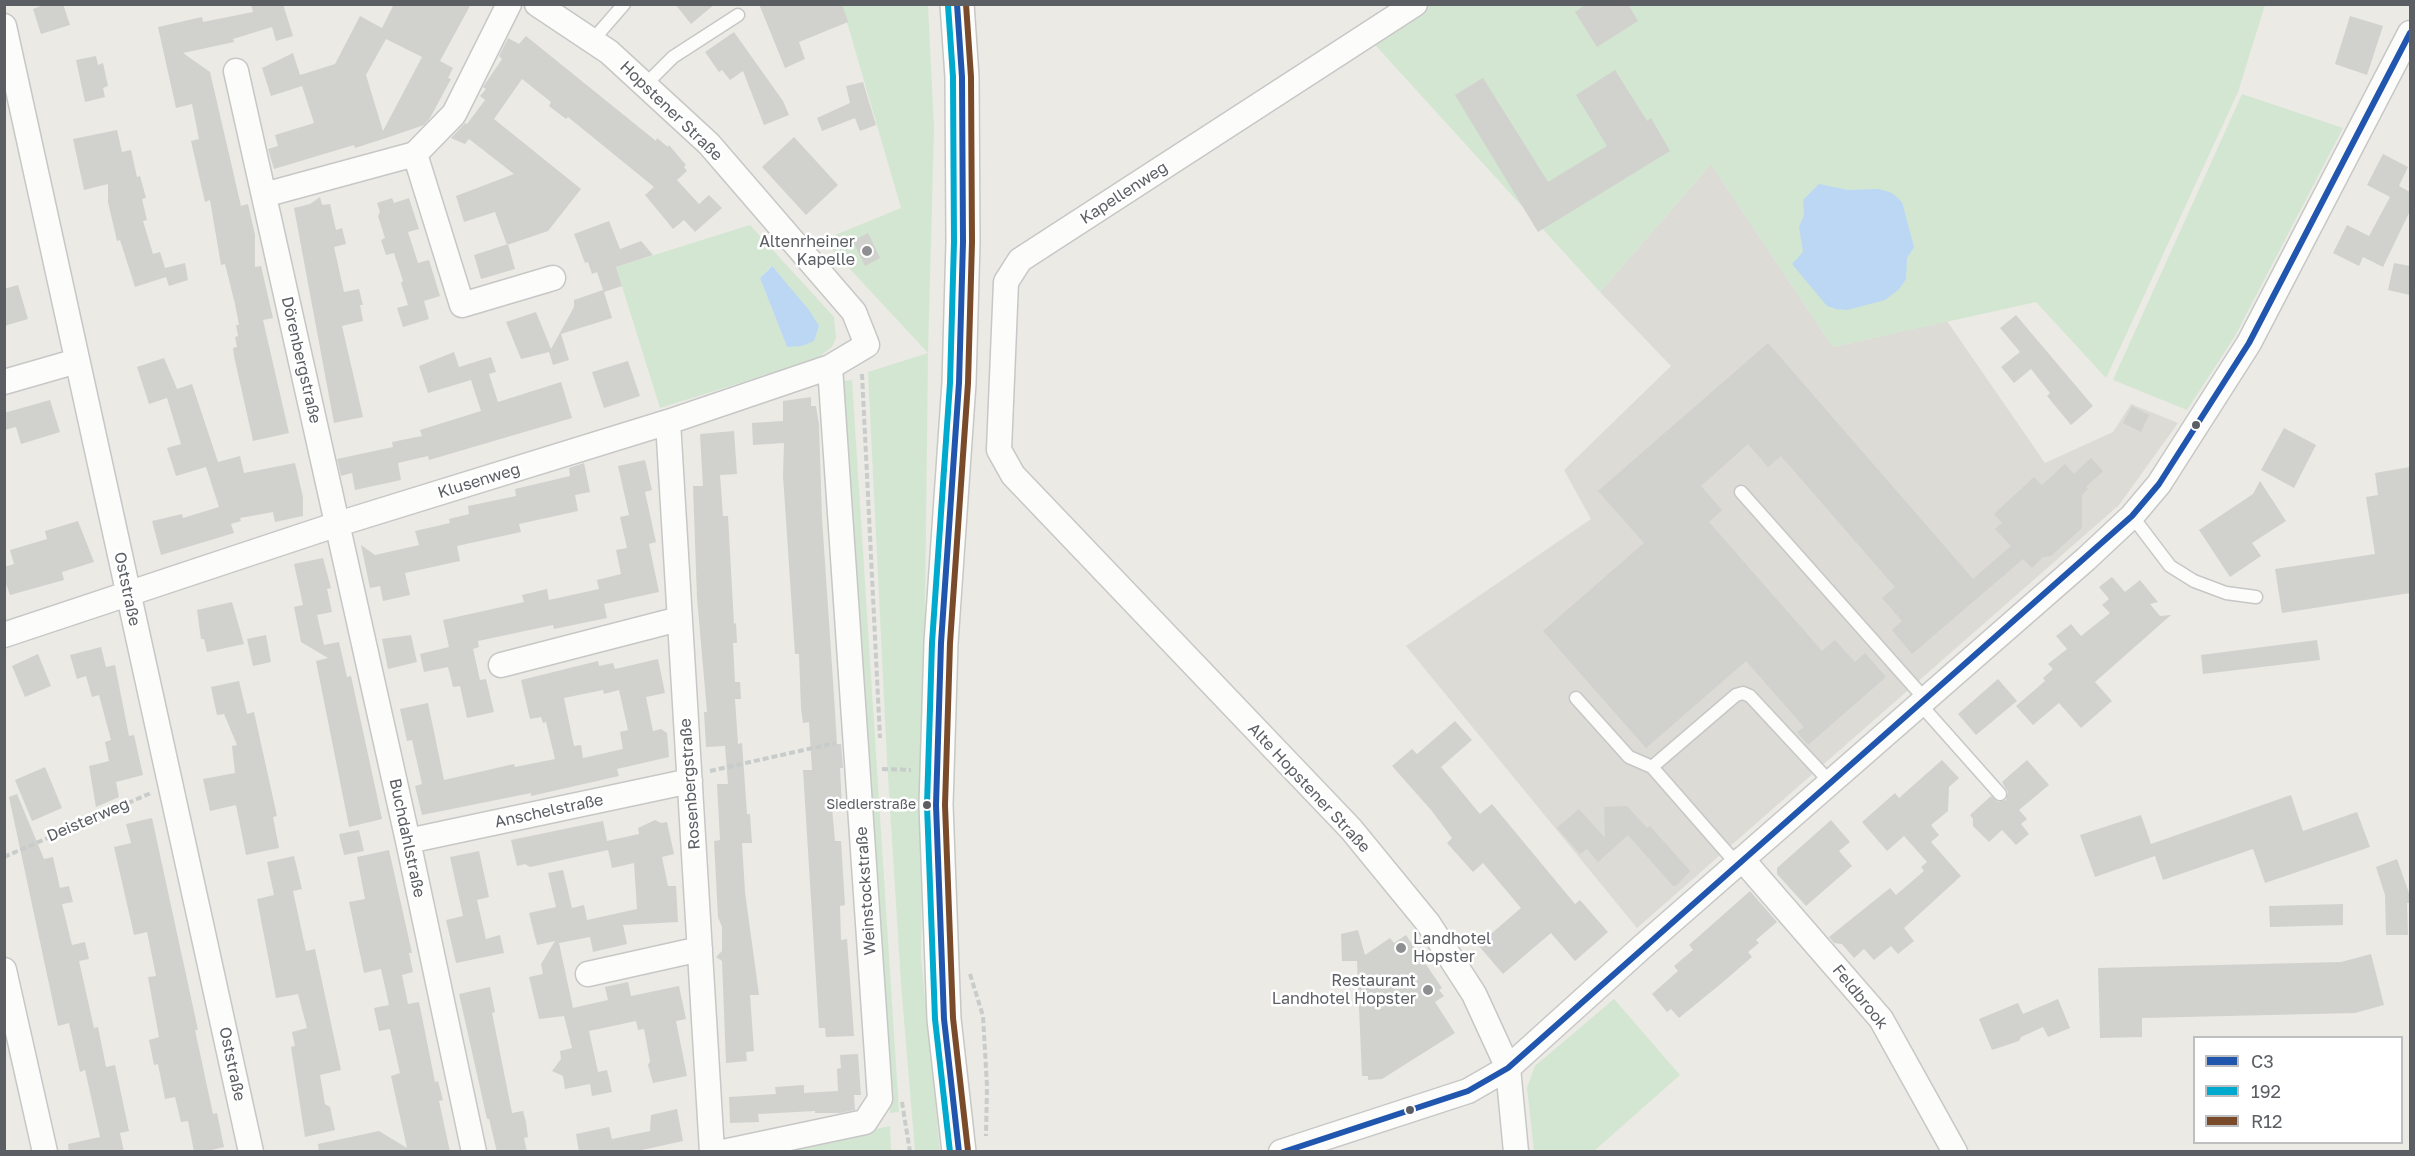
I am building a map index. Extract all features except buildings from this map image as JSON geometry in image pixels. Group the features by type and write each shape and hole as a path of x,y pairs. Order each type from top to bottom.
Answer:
{"main road":[{"path":"957,4 962,77 963,242 959,383 941,643 936,805 944,1019 972,1147"}],"street":[{"path":"264,195 415,154 454,114 510,4"},
{"name":"Hopstener Straße","path":"537,4 609,52 709,144 854,312 867,345"},
{"name":"Kapellenweg","path":"1013,475 999,450 999,422 1006,282 1020,260 1415,4"},
{"name":"Oststraße","path":"4,26 10,80 77,361 251,1152"},
{"path":"1281,1152 1468,1091 1508,1068 1739,861 2132,516 2159,484 2249,343 2410,33"},
{"name":"Dörenbergstraße","path":"236,71 338,524"},
{"path":"415,154 462,305 553,278"},
{"path":"830,367 867,345"},
{"path":"4,382 77,361"},
{"name":"Klusenweg","path":"4,635 128,592 338,524 668,422 830,367"},
{"name":"Weinstockstraße","path":"723,1152 865,1122 880,1099 830,367"},
{"name":"Rosenbergstraße","path":"668,422 712,1152"},
{"name":"Alte Hopstener Straße","path":"1013,475 1358,838 1434,932 1474,994 1508,1068 1516,1152"},
{"name":"Buchdahlstraße","path":"338,524 474,1152"},
{"path":"501,665 679,619"},
{"name":"Anschelstraße","path":"408,841 690,778"},
{"name":"Feldbrook","path":"1739,861 1881,1019 1955,1152"},
{"path":"588,974 700,949"},
{"path":"4,970 45,1152"}],"lane":[{"path":"592,41 624,4"},
{"path":"645,85 673,57 738,15"},
{"path":"1741,492 2000,794"},
{"path":"2132,516 2170,566 2194,581 2226,593 2256,597"},
{"path":"1652,767 1736,695 1743,693 1750,696 1830,782"},
{"path":"1576,698 1629,757 1652,767 1739,861"}],"path":[{"path":"867,345 861,378 880,746"},
{"path":"690,778 880,734"},
{"path":"881,757 882,780"},
{"path":"882,769 912,770 912,780"},
{"name":"Deisterweg","path":"4,857 171,784"},
{"path":"968,968 983,1016 987,1086 972,1147"},
{"path":"902,1095 910,1152"}],"shaded area":[{"path":"1711,164 1833,347 1947,321 2045,463 2113,432 2131,404 2178,423 2119,505 1637,928 1406,646 1591,519 1564,470 1671,366 1600,292"}],"green space":[{"path":"1415,4 2265,5 2238,92 2106,378 2036,302 1833,347 1711,164 1600,292 1367,36"},
{"path":"842,5 928,5 934,128 928,353 823,240 901,208"},
{"path":"2242,94 2343,128 2235,336 2187,410 2113,380"},
{"path":"750,225 834,317 836,338 832,347 816,359 660,408 616,267","holes":["771,266 787,347 760,278"]},
{"path":"928,353 921,956 940,1151 915,1151 901,984 887,760 868,372"},
{"path":"852,380 899,1112 890,1113 844,381"},
{"path":"1614,999 1680,1075 1594,1151 1534,1151 1527,1088 1535,1066"},
{"path":"890,1126 891,1151 772,1151"}],"water":[{"path":"1819,184 1848,190 1879,189 1892,193 1902,202 1914,247 1907,258 1906,279 1899,289 1885,300 1847,310 1827,306 1792,264 1803,252 1799,227 1804,215 1803,200"},
{"path":"772,266 809,310 819,326 814,341 802,346 787,347 760,278"}],"transit line":[{"name":"C3","path":"957,4 962,77 963,242 959,383 941,643 936,805 944,1019 959,1152"},
{"name":"R12","path":"966,4 971,77 972,242 968,383 950,643 945,805 953,1018 968,1151"},
{"name":"192","path":"948,5 953,77 954,242 950,383 932,643 927,805 935,1019 950,1152"},
{"name":"C3","path":"1283,1152 1468,1091 1508,1068 2132,516 2159,484 2249,343 2410,33"}],"place":[{"name":"Altenrheiner Kapelle","path":"867,251"},
{"name":"Siedlerstraße","path":"927,805"},
{"name":"Landhotel Hopster","path":"1401,948"},
{"name":"Restaurant Landhotel Hopster","path":"1428,990"}]}
